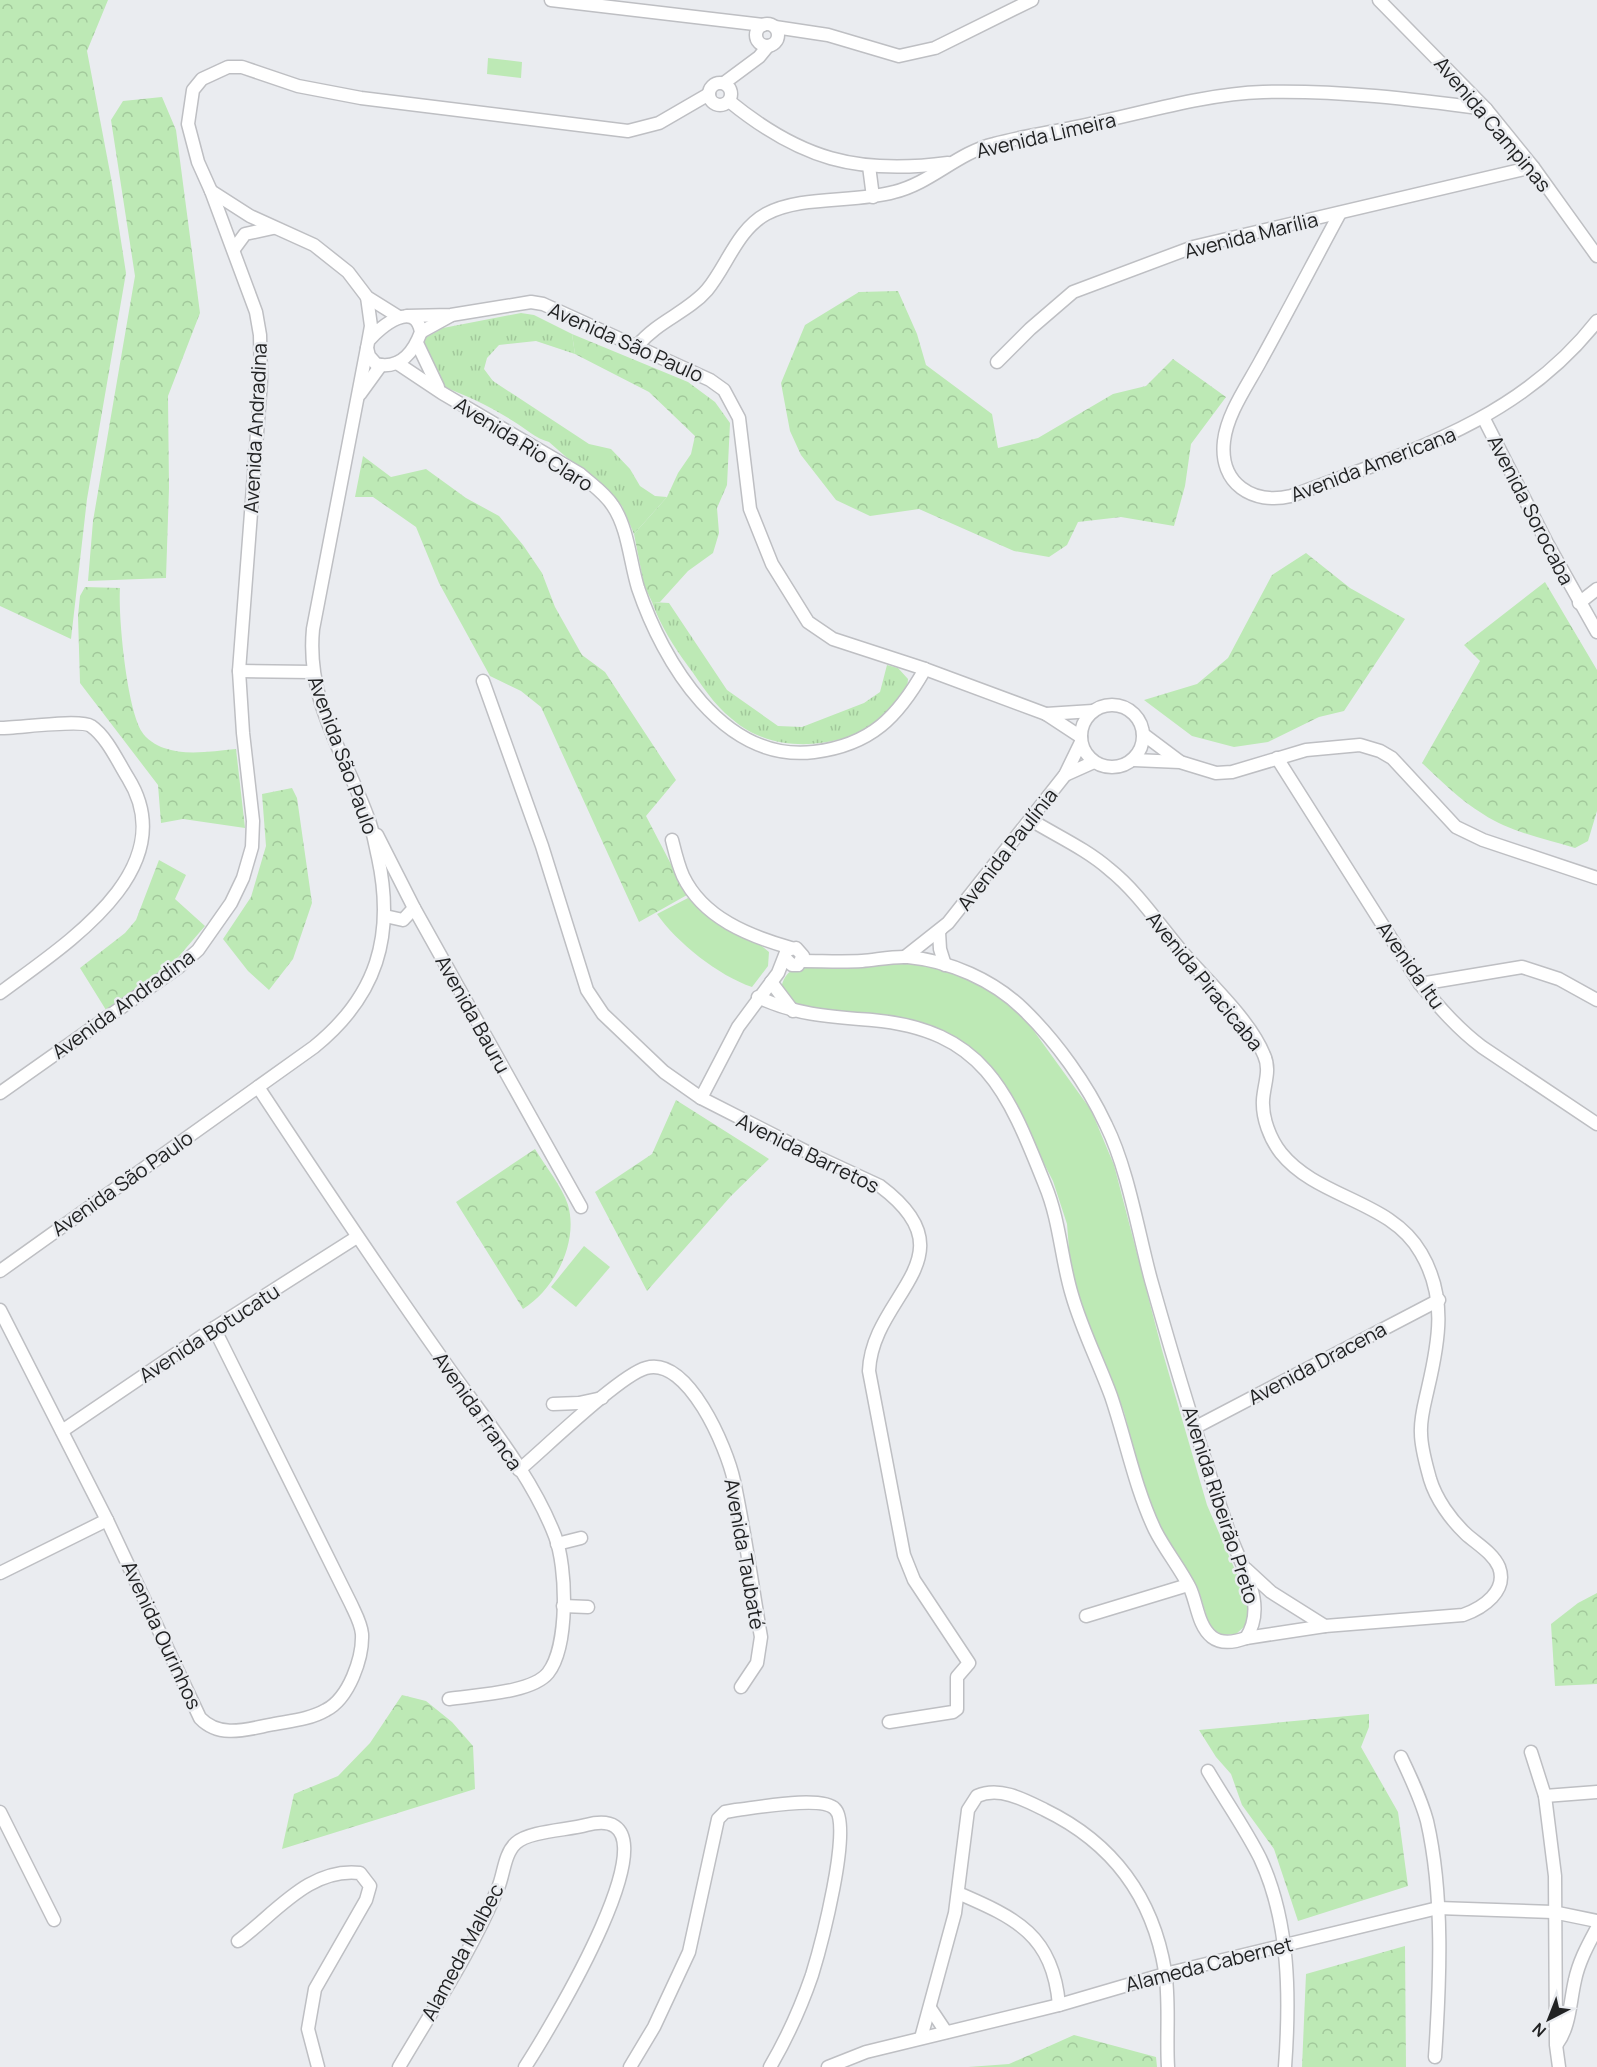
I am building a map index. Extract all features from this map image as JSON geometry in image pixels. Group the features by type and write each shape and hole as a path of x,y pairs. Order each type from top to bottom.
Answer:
{"street":[{"path":"551,0 734,22 766,36 807,32 900,56 920,53 949,42 1032,0"},
{"name":"Avenida Campinas","path":"1380,0 1486,109 1533,167 1597,256"},
{"path":"724,83 731,91 729,100 720,105 714,104 709,94 713,84 724,83 745,65 759,57 766,36"},
{"name":"Avenida Andradina","path":"1,1096 180,966 198,950 231,903 243,878 252,847 253,821 239,671 261,381 260,335 256,312 234,249 198,162 188,124 188,107 193,90 202,79 228,67 242,67 298,86 362,98 628,131 659,123 709,94"},
{"name":"Avenida Limeira","path":"638,345 649,332 705,292 750,226 767,214 794,205 873,197 913,187 949,162 993,144 1223,96 1263,92 1409,99 1486,109"},
{"path":"729,100 787,142 848,164 891,168 949,162"},
{"path":"869,166 873,197"},
{"name":"Avenida Marília","path":"997,362 1030,329 1073,292 1193,247 1533,167"},
{"path":"211,191 273,228 297,235 333,258 348,272 367,297 420,323 419,337 408,355 397,363 381,365 369,356 371,326 367,297"},
{"name":"Avenida Americana","path":"1340,213 1228,426 1224,454 1233,481 1246,492 1260,498 1274,500 1291,496 1426,446 1484,419 1537,384 1560,363 1597,321"},
{"path":"234,249 245,234 273,228"},
{"name":"Avenida São Paulo","path":"403,316 451,315 537,303 638,345 710,380 724,390 733,402 740,418 753,518 784,588 808,622 833,639 925,669 1046,714 1081,739"},
{"name":"Avenida São Paulo","path":"419,337 451,315"},
{"path":"368,344 382,326 403,316"},
{"name":"Avenida Rio Claro","path":"419,337 433,379 442,393"},
{"name":"Avenida São Paulo","path":"0,1270 325,1038 356,1006 368,986 377,961 385,911 385,888 369,819 318,698 310,657 313,629 355,399 368,344"},
{"name":"Avenida Rio Claro","path":"397,363 442,393 580,474 613,506 639,590 673,662 713,714 736,732 778,750 806,753 834,749 876,730 889,719 910,695 925,669"},
{"name":"Avenida São Paulo","path":"355,399 381,365"},
{"name":"Avenida Sorocaba","path":"1484,419 1579,603 1597,632"},
{"path":"1579,603 1597,590"},
{"path":"239,671 312,672"},
{"name":"Avenida Barretos","path":"483,681 542,846 587,990 603,1014 651,1061 701,1098 811,1155 880,1186 899,1200 915,1223 920,1245 916,1269 875,1339 870,1353 869,1371 904,1555 914,1580 969,1662 957,1677 957,1709 953,1712 889,1722"},
{"path":"1134,760 1143,743 1143,734 1136,716 1120,706 1102,707 1093,711 1084,723 1081,739 1084,750 1094,762 1114,768 1134,760 1180,762 1216,773 1232,772 1276,758 1337,745 1360,745 1380,751 1404,770 1438,811 1456,827 1483,840 1597,878"},
{"name":"Avenida São Paulo","path":"1046,714 1093,711"},
{"path":"0,728 31,728 78,722 92,727 109,748 139,796 144,813 144,835 133,868 98,912 66,944 0,993"},
{"path":"1143,734 1180,762"},
{"name":"Avenida Paulínia","path":"945,965 940,949 939,932 1065,775 1081,739"},
{"name":"Avenida Itu","path":"1276,758 1420,984 1463,1033 1597,1124"},
{"name":"Avenida Paulínia","path":"1065,775 1094,762"},
{"name":"Avenida Bauru","path":"369,819 412,904 581,1207"},
{"name":"Avenida Piracicaba","path":"1031,820 1110,869 1231,1008 1264,1053 1268,1067 1263,1113 1279,1150 1305,1175 1382,1215 1410,1237 1433,1275 1439,1300 1434,1364 1420,1434 1425,1458 1432,1485 1451,1517 1496,1561 1499,1568 1499,1583 1488,1604 1464,1615 1325,1626 1246,1638"},
{"name":"Avenida Ribeirão Preto","path":"672,840 682,874 693,893 708,910 734,926 770,942 793,956 830,961 906,957 945,965 977,977 1023,1009 1061,1053 1106,1125 1115,1147 1171,1352 1254,1595 1256,1615 1254,1627 1246,1638"},
{"path":"394,899 412,904 403,920 385,911 394,899"},
{"name":"Avenida Paulínia","path":"906,957 948,923"},
{"path":"701,1098 738,1027 758,997 793,956"},
{"path":"1420,984 1522,967 1559,979 1597,1000"},
{"path":"774,977 794,1012"},
{"path":"758,997 794,1012 893,1022 928,1032 953,1042 977,1059 992,1075 1019,1128 1056,1213 1072,1295 1111,1397 1151,1521 1188,1585 1207,1632 1214,1639 1226,1642 1246,1638"},
{"name":"Avenida Franca","path":"258,1087 357,1238 519,1470 543,1508 557,1544 561,1563 563,1606 558,1650 552,1667 539,1682 449,1699"},
{"name":"Avenida Botucatu","path":"62,1431 214,1328 357,1238"},
{"path":"0,1257 14,1258"},
{"name":"Avenida Dracena","path":"1196,1427 1439,1300"},
{"name":"Avenida Ourinhos","path":"0,1310 107,1520 200,1718 208,1726 242,1731 315,1716 329,1709 345,1691 355,1670 360,1650 359,1622 214,1328"},
{"name":"Avenida Taubaté","path":"519,1470 603,1398 645,1368 658,1366 670,1369 698,1399 717,1436 734,1479 761,1638 757,1663 741,1687"},
{"path":"553,1404 579,1403 603,1398"},
{"path":"0,1573 107,1520"},
{"path":"557,1544 581,1538"},
{"path":"1242,1565 1271,1592 1325,1626"},
{"path":"1086,1616 1188,1585"},
{"path":"563,1606 588,1607"},
{"path":"1531,1752 1545,1796 1555,1876 1553,1912 1556,2045 1559,2067"},
{"path":"1401,1757 1417,1790 1434,1856 1438,1908 1436,2057"},
{"path":"1208,1771 1260,1858 1272,1889 1286,1944 1285,2067"},
{"path":"921,2038 958,1893 971,1801 985,1792 998,1792 1025,1800 1060,1818 1090,1839 1119,1866 1150,1914 1165,1974 1168,2067"},
{"path":"1545,1796 1597,1792"},
{"path":"630,2067 654,2027 689,1952 717,1819 725,1812 736,1810 814,1802 828,1804 835,1808 840,1816 839,1856 812,1974 775,2065"},
{"path":"0,1812 54,1920"},
{"name":"Alameda Malbec","path":"399,2067 467,1951 499,1887 513,1846 524,1838 591,1824 608,1825 619,1832 625,1846 615,1890 592,1951 570,1995 525,2067"},
{"path":"238,1941 300,1890 327,1876 340,1873 360,1873 370,1886 366,1900 315,1989 308,2029 318,2067"},
{"path":"958,1893 1007,1914 1026,1929 1043,1948 1053,1966 1059,2004"},
{"name":"Alameda Cabernet","path":"828,2067 866,2052 1059,2004 1165,1974 1438,1908 1553,1912 1597,1921"},
{"path":"1556,2045 1564,2030 1575,1978 1584,1953 1597,1928"},
{"path":"930,2008 946,2032"}],"green space":[{"path":"0,0 108,0 87,51 126,273 87,499 71,639 0,606"},
{"path":"488,58 522,62 521,78 487,74"},
{"path":"162,97 176,130 200,313 168,396 169,488 166,578 88,581 93,521 135,276 111,120 123,101"},
{"path":"898,291 917,334 926,365 992,414 998,448 1038,438 1113,394 1146,386 1173,359 1226,397 1191,444 1185,486 1174,526 1121,517 1078,522 1067,545 1049,557 1014,551 919,509 870,516 836,500 801,455 790,431 781,383 805,325 859,292"},
{"path":"521,313 534,315 572,334 575,354 536,341 499,345 487,358 484,369 493,381 589,444 611,449 630,469 640,486 655,496 667,497 634,534 622,506 549,442 535,436 487,406 441,386 421,350 425,338 443,328"},
{"path":"572,334 688,382 715,402 730,423 727,485 717,508 719,533 713,553 688,571 660,602 652,602 644,585 634,534 667,497 678,473 691,454 695,436 649,392 575,354"},
{"path":"363,456 391,477 426,469 466,498 499,516 523,545 542,573 555,607 582,655 605,672 676,780 646,816 687,895 639,922 541,707 521,691 490,676 439,583 416,527 373,497 355,497"},
{"path":"1306,553 1350,588 1405,619 1344,711 1319,717 1268,742 1234,747 1192,736 1144,700 1197,684 1228,658 1272,575"},
{"path":"1545,582 1597,670 1597,811 1588,841 1575,848 1528,834 1493,820 1475,809 1422,763 1480,661 1464,645"},
{"path":"85,587 120,588 120,620 128,684 137,720 146,737 161,747 181,752 236,749 245,828 183,819 161,823 158,785 80,683 78,616 80,596"},
{"path":"652,602 669,603 727,690 778,726 802,727 864,703 880,692 887,665 898,668 908,679 905,692 896,705 874,725 839,739 801,744 764,738 747,730 713,701 673,643"},
{"path":"292,788 297,798 312,903 293,959 269,990 248,971 223,939 251,897 266,846 262,794"},
{"path":"159,860 186,875 175,899 205,926 174,962 106,1010 80,968 125,933 136,920"},
{"path":"688,898 725,929 758,943 769,952 768,966 752,987 726,975 699,957 675,936 657,914"},
{"path":"892,962 928,966 954,973 990,988 1026,1020 1091,1110 1114,1165 1162,1350 1207,1505 1245,1593 1250,1613 1245,1626 1236,1634 1222,1635 1210,1627 1198,1588 1160,1530 1144,1487 1124,1412 1078,1298 1070,1262 1067,1224 1053,1181 1000,1077 982,1059 965,1048 837,1011 806,1007 790,1001 781,989 785,978 791,971 800,967 822,965 856,968"},
{"path":"676,1100 769,1159 731,1196 647,1291 595,1192 652,1154"},
{"path":"535,1149 558,1183 568,1205 570,1235 567,1250 554,1278 534,1301 523,1309 456,1202"},
{"path":"584,1246 610,1267 576,1307 551,1287"},
{"path":"1597,1593 1597,1684 1555,1686 1551,1624 1578,1603"},
{"path":"402,1695 426,1701 452,1722 473,1746 475,1789 282,1849 294,1794 338,1776 370,1743"},
{"path":"1369,1714 1369,1727 1361,1747 1398,1812 1408,1886 1298,1921 1274,1849 1242,1805 1231,1774 1216,1757 1199,1730"},
{"path":"1405,1946 1406,2067 1302,2067 1306,1974"},
{"path":"1074,2035 1156,2057 1157,2067 968,2067 1009,2064"}]}
